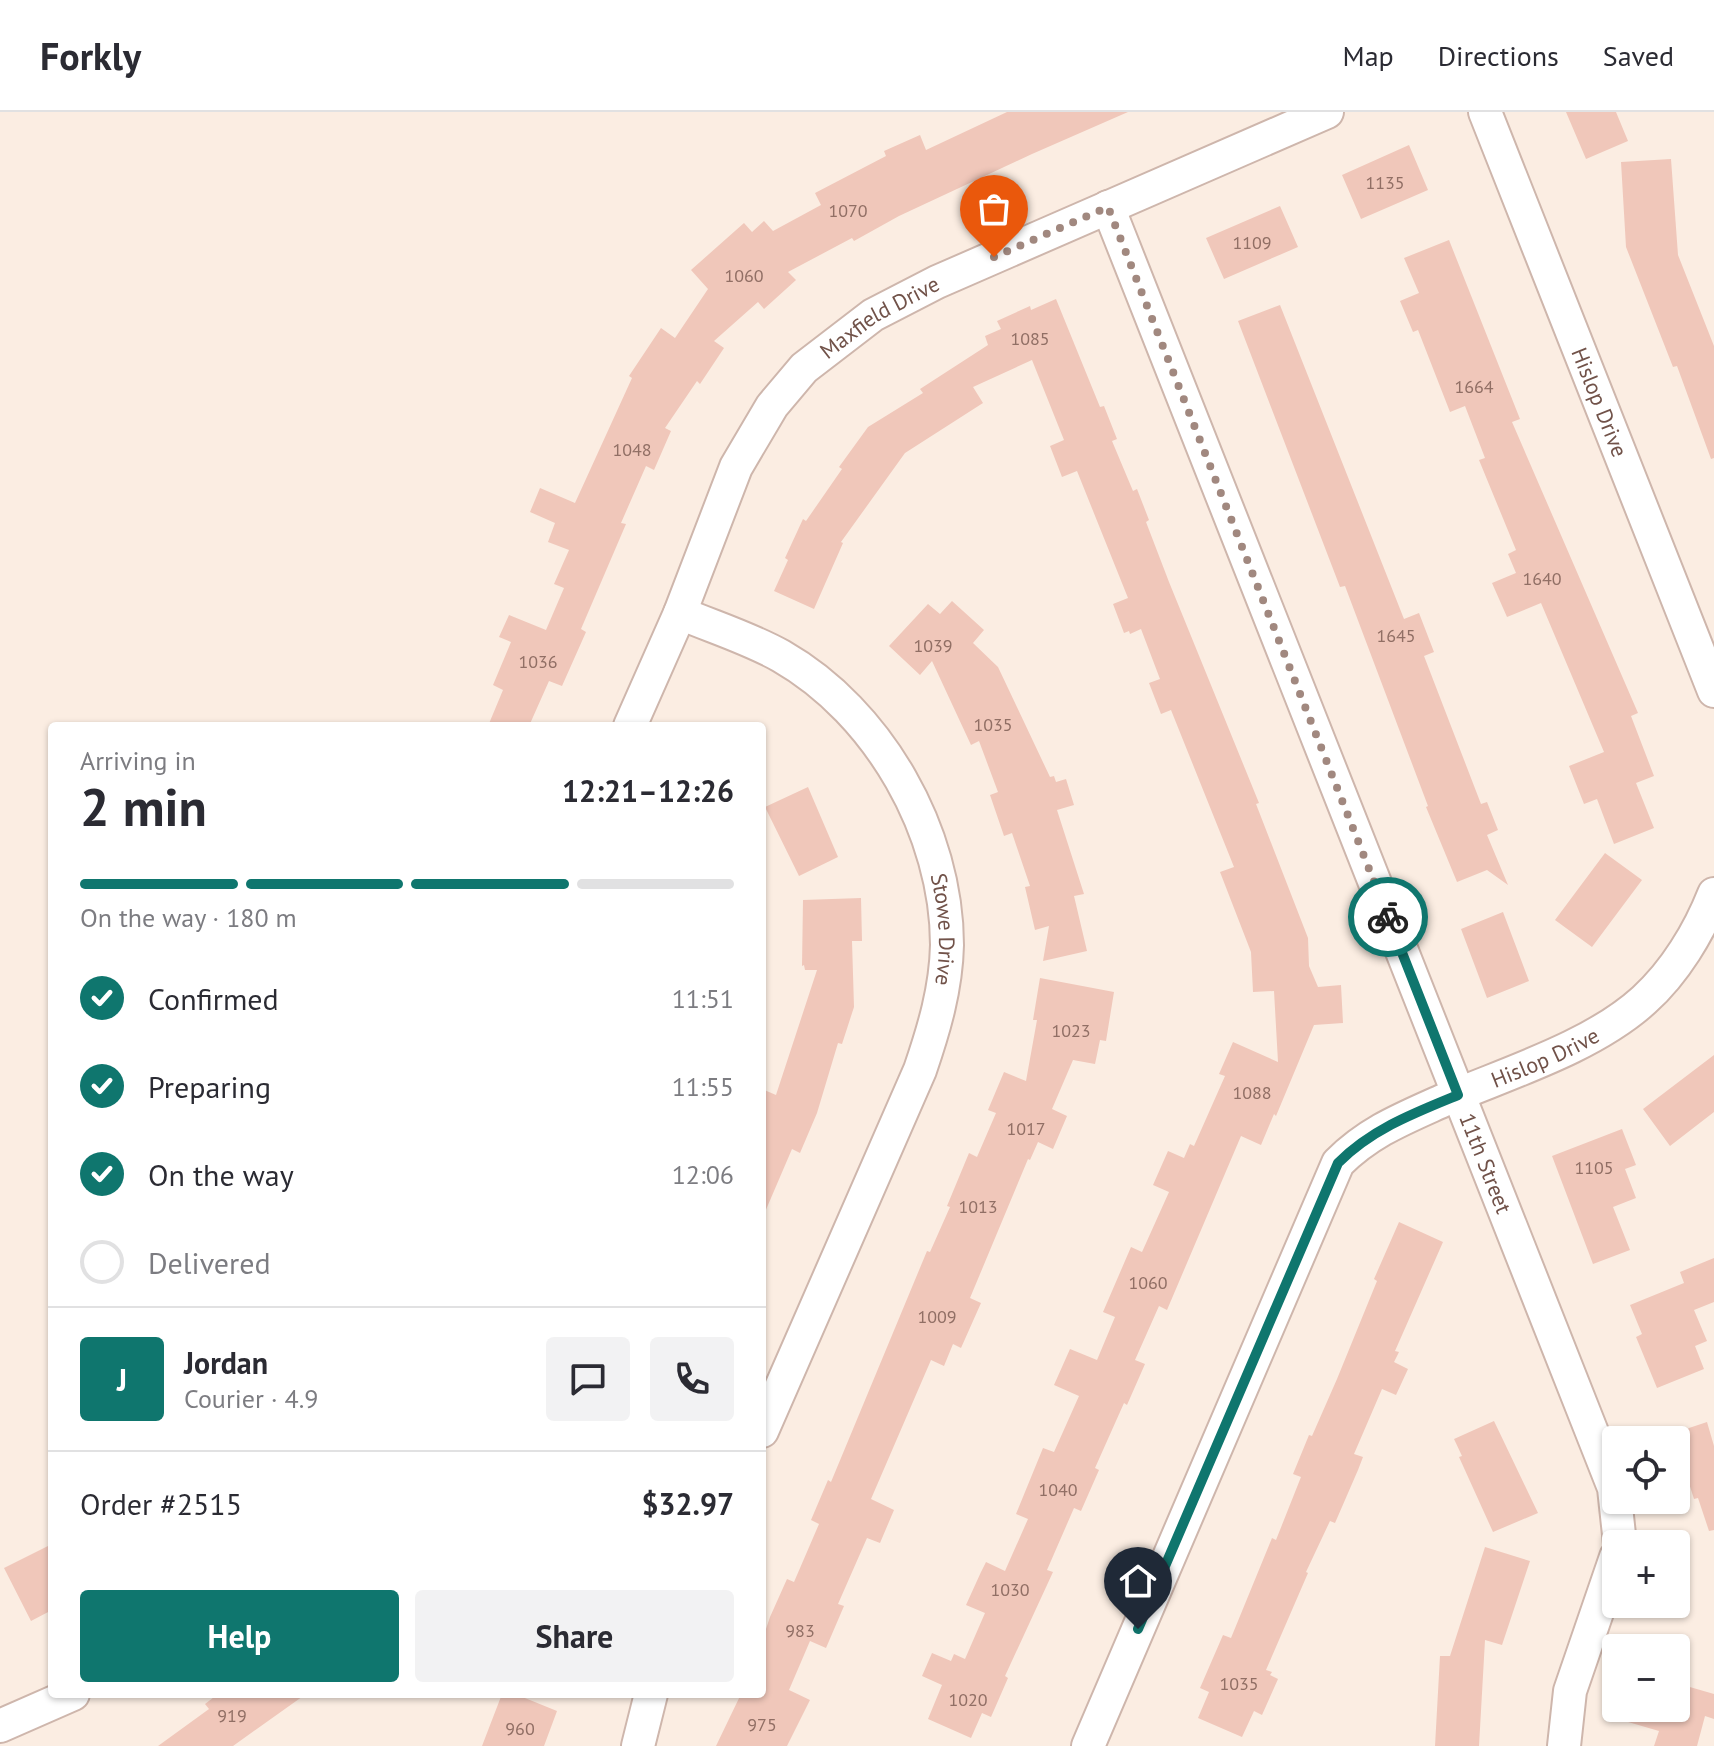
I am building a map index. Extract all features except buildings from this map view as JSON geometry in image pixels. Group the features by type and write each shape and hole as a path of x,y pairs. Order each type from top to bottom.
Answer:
{"street":[{"name":"Maxfield Drive","path":"632,722 680,613 736,467 772,406 804,368 873,315 937,282 1327,112"},
{"name":"Hislop Drive","path":"1485,112 1714,691"},
{"name":"11th Street","path":"1108,207 1614,1488 1618,1530"},
{"name":"Stowe Drive","path":"680,613 780,655 837,699 864,728 906,790 920,817 935,861 943,903 947,945 937,1023 766,1422"},
{"name":"Hislop Drive","path":"1088,1746 1338,1163 1358,1143 1390,1124 1578,1043 1644,1000 1693,939 1714,894"},
{"path":"1564,1746 1570,1691 1602,1598"},
{"path":"0,1726 64,1698"},
{"path":"638,1746 650,1698"}],"way so far":[{"path":"994,257 1108,207 1388,917"}],"route":[{"path":"1138,1629 1338,1163 1358,1143 1390,1124 1458,1095 1388,917"}]}
